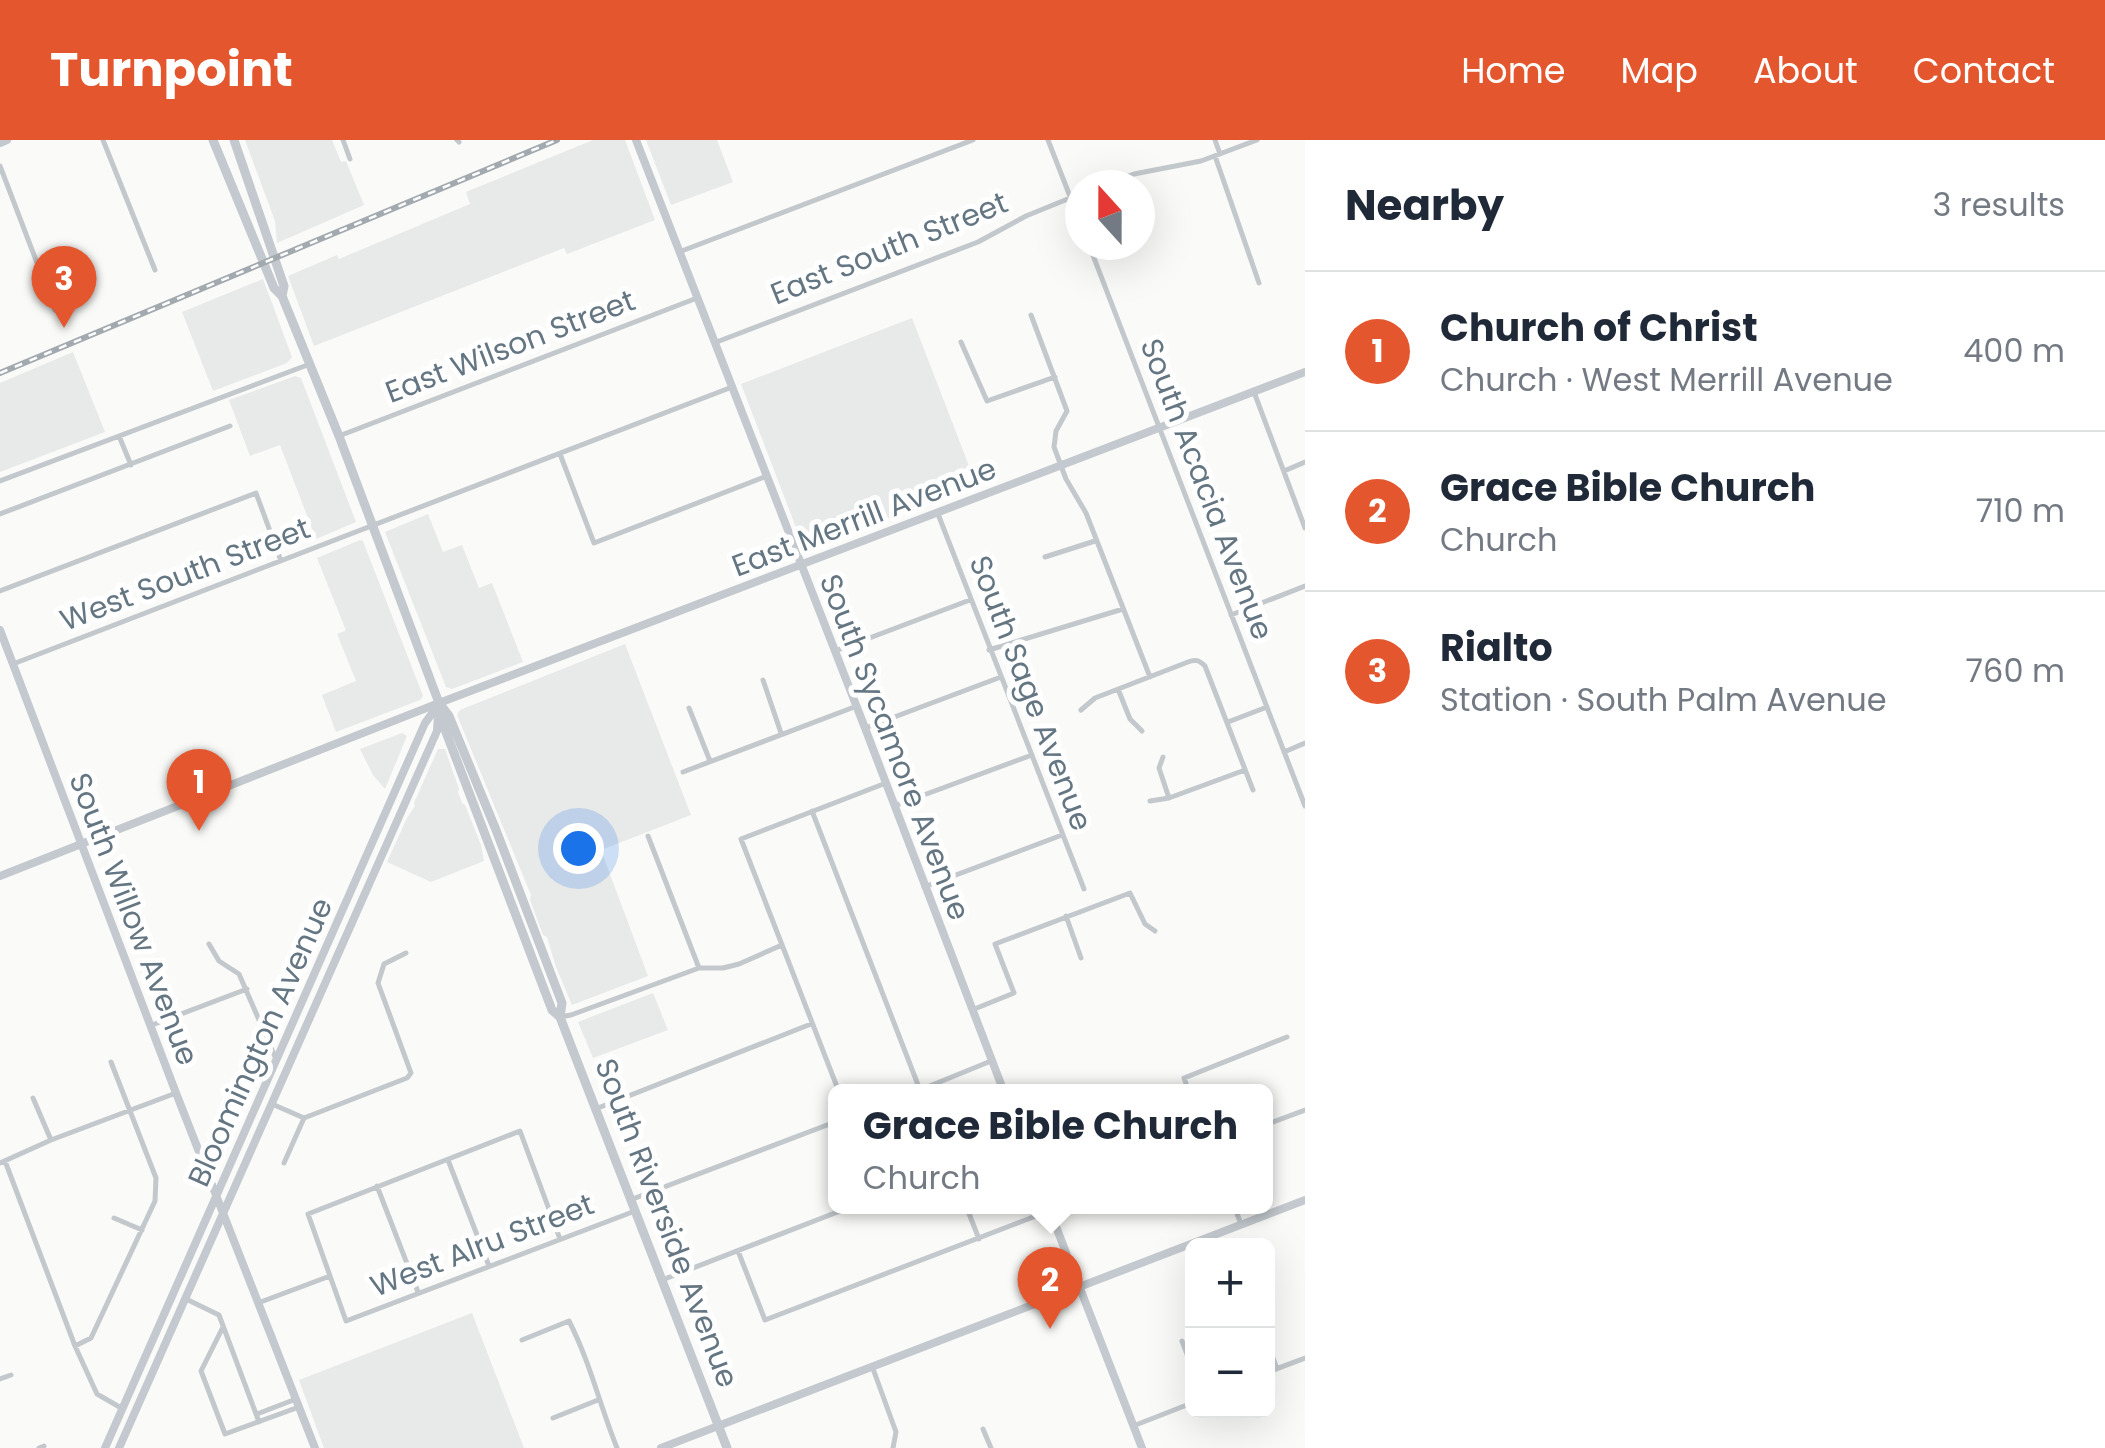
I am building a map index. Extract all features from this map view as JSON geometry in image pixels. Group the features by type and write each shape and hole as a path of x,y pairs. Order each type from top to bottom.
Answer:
{"main road":[{"path":"0,143 8,140"},
{"name":"South Riverside Avenue","path":"213,140 339,436 439,703 441,720 552,1010 560,1017 727,1448"},
{"name":"South Riverside Avenue","path":"234,140 284,286 282,296"},
{"name":"South Sycamore Avenue","path":"636,140 1001,1084"},
{"name":"East Merrill Avenue","path":"0,876 439,703 1305,372"},
{"name":"South Willow Avenue","path":"0,630 316,1448"},
{"name":"South Riverside Avenue","path":"439,703 449,716 496,830 562,1003 560,1017"},
{"name":"Bloomington Avenue","path":"119,1448 437,730 439,703"},
{"name":"Bloomington Avenue","path":"105,1448 424,723 439,703"},
{"path":"427,752 441,742 450,742"},
{"path":"1273,1212 1305,1200"},
{"path":"1051,1214 1142,1448"},
{"path":"661,1448 1268,1214"}],"street":[{"path":"103,140 155,270"},
{"path":"343,140 350,159"},
{"path":"680,252 973,140"},
{"path":"1048,140 1065,183"},
{"path":"1214,140 1258,283"},
{"path":"1155,171 1218,155 1257,140"},
{"path":"0,166 55,310"},
{"name":"East South Street","path":"714,342 978,242 1065,200"},
{"name":"South Acacia Avenue","path":"1095,260 1305,806"},
{"name":"East Wilson Street","path":"339,436 697,298"},
{"path":"1030,314 1067,411 1056,431 1054,447 1086,514 1150,677"},
{"path":"961,342 987,401 1055,376"},
{"path":"0,481 310,364"},
{"path":"374,527 732,387"},
{"path":"1254,392 1305,528"},
{"path":"0,514 230,426"},
{"path":"119,436 131,466"},
{"path":"560,454 594,543 767,476"},
{"path":"1284,470 1305,462"},
{"path":"0,591 256,493 281,561"},
{"name":"South Sage Avenue","path":"938,514 1084,888"},
{"name":"West South Street","path":"13,664 374,527"},
{"path":"1046,557 1096,541"},
{"path":"1232,615 1305,586"},
{"path":"835,650 970,600"},
{"path":"989,650 1122,609"},
{"path":"1081,710 1096,698 1188,662 1201,662 1253,790"},
{"path":"866,728 1001,678"},
{"path":"764,680 782,733"},
{"path":"1118,690 1130,718 1142,732"},
{"path":"683,772 857,706"},
{"path":"1227,722 1267,707"},
{"path":"689,708 710,761"},
{"path":"1284,752 1305,744"},
{"path":"894,806 1032,755"},
{"path":"1163,757 1159,768 1170,798"},
{"path":"1150,801 1170,798 1245,770"},
{"path":"836,1084 741,838 886,783"},
{"path":"812,812 915,1084"},
{"path":"924,886 1062,834"},
{"path":"648,836 699,968"},
{"path":"972,1010 1014,993 995,944 1130,893 1145,924 1155,931"},
{"path":"1066,916 1081,958"},
{"path":"209,944 219,961 239,974 248,989 276,1060"},
{"path":"560,1017 699,968 739,964 782,945"},
{"path":"272,1104 304,1118 406,1078 410,1073 378,978 387,961 406,954"},
{"path":"151,1025 248,989"},
{"path":"595,1109 812,1024"},
{"path":"1186,1084 1184,1078 1288,1037"},
{"path":"935,1084 992,1061"},
{"path":"75,1346 91,1338 155,1201 156,1178 111,1062"},
{"path":"123,1409 97,1394 2,1162 176,1093"},
{"path":"33,1098 51,1140"},
{"path":"1273,1122 1305,1110"},
{"path":"284,1163 304,1118"},
{"name":"West Alru Street","path":"258,1303 330,1276 346,1321 560,1239 828,1125"},
{"path":"330,1276 308,1214 520,1132 560,1239"},
{"path":"448,1160 489,1266"},
{"path":"377,1186 418,1292"},
{"path":"662,1280 833,1214"},
{"path":"969,1214 980,1239"},
{"path":"738,1251 765,1320 1038,1214"},
{"path":"1237,1214 1241,1224"},
{"path":"114,1218 142,1230"},
{"path":"186,1299 219,1314 257,1418"},
{"path":"522,1340 569,1321 616,1448"},
{"path":"223,1327 201,1371 225,1434 298,1403"},
{"path":"1182,1342 1185,1350"},
{"path":"1275,1363 1277,1369 1305,1358"},
{"path":"872,1366 896,1432 893,1448"},
{"path":"0,1379 11,1375"},
{"path":"553,1418 598,1400"},
{"path":"1133,1426 1185,1406"},
{"path":"983,1429 991,1448"}],"shaded area":[{"path":"245,140 332,140 341,162 346,161 364,205 277,243 275,221"},
{"path":"593,140 625,140 655,220 567,254 564,248 314,346 288,276 470,204 466,192"},
{"path":"646,140 717,140 733,182 671,205"},
{"path":"263,279 292,357 287,363 213,391 182,312"},
{"path":"912,318 976,484 805,551 741,384"},
{"path":"73,352 105,432 0,472 0,383"},
{"path":"295,376 301,378 356,522 316,539 280,445 250,456 229,400"},
{"path":"428,514 443,552 462,545 479,588 492,583 523,662 452,689 446,687 385,532"},
{"path":"360,540 423,696 336,732 322,695 356,681 337,634 345,628 317,558"},
{"path":"625,644 691,815 601,850 648,976 572,1005 457,715 460,710"},
{"path":"402,733 407,736 385,789 360,749"},
{"path":"438,749 445,749 484,861 431,882 387,862"},
{"path":"653,993 668,1030 593,1058 578,1022"},
{"path":"472,1313 524,1448 324,1448 299,1380"}],"railway":[{"path":"0,373 557,140"}],"place":[{"name":"Rialto","path":"64,328"},
{"name":"Church of Christ","path":"199,831"},
{"name":"Grace Bible Church","path":"1050,1329"}]}
